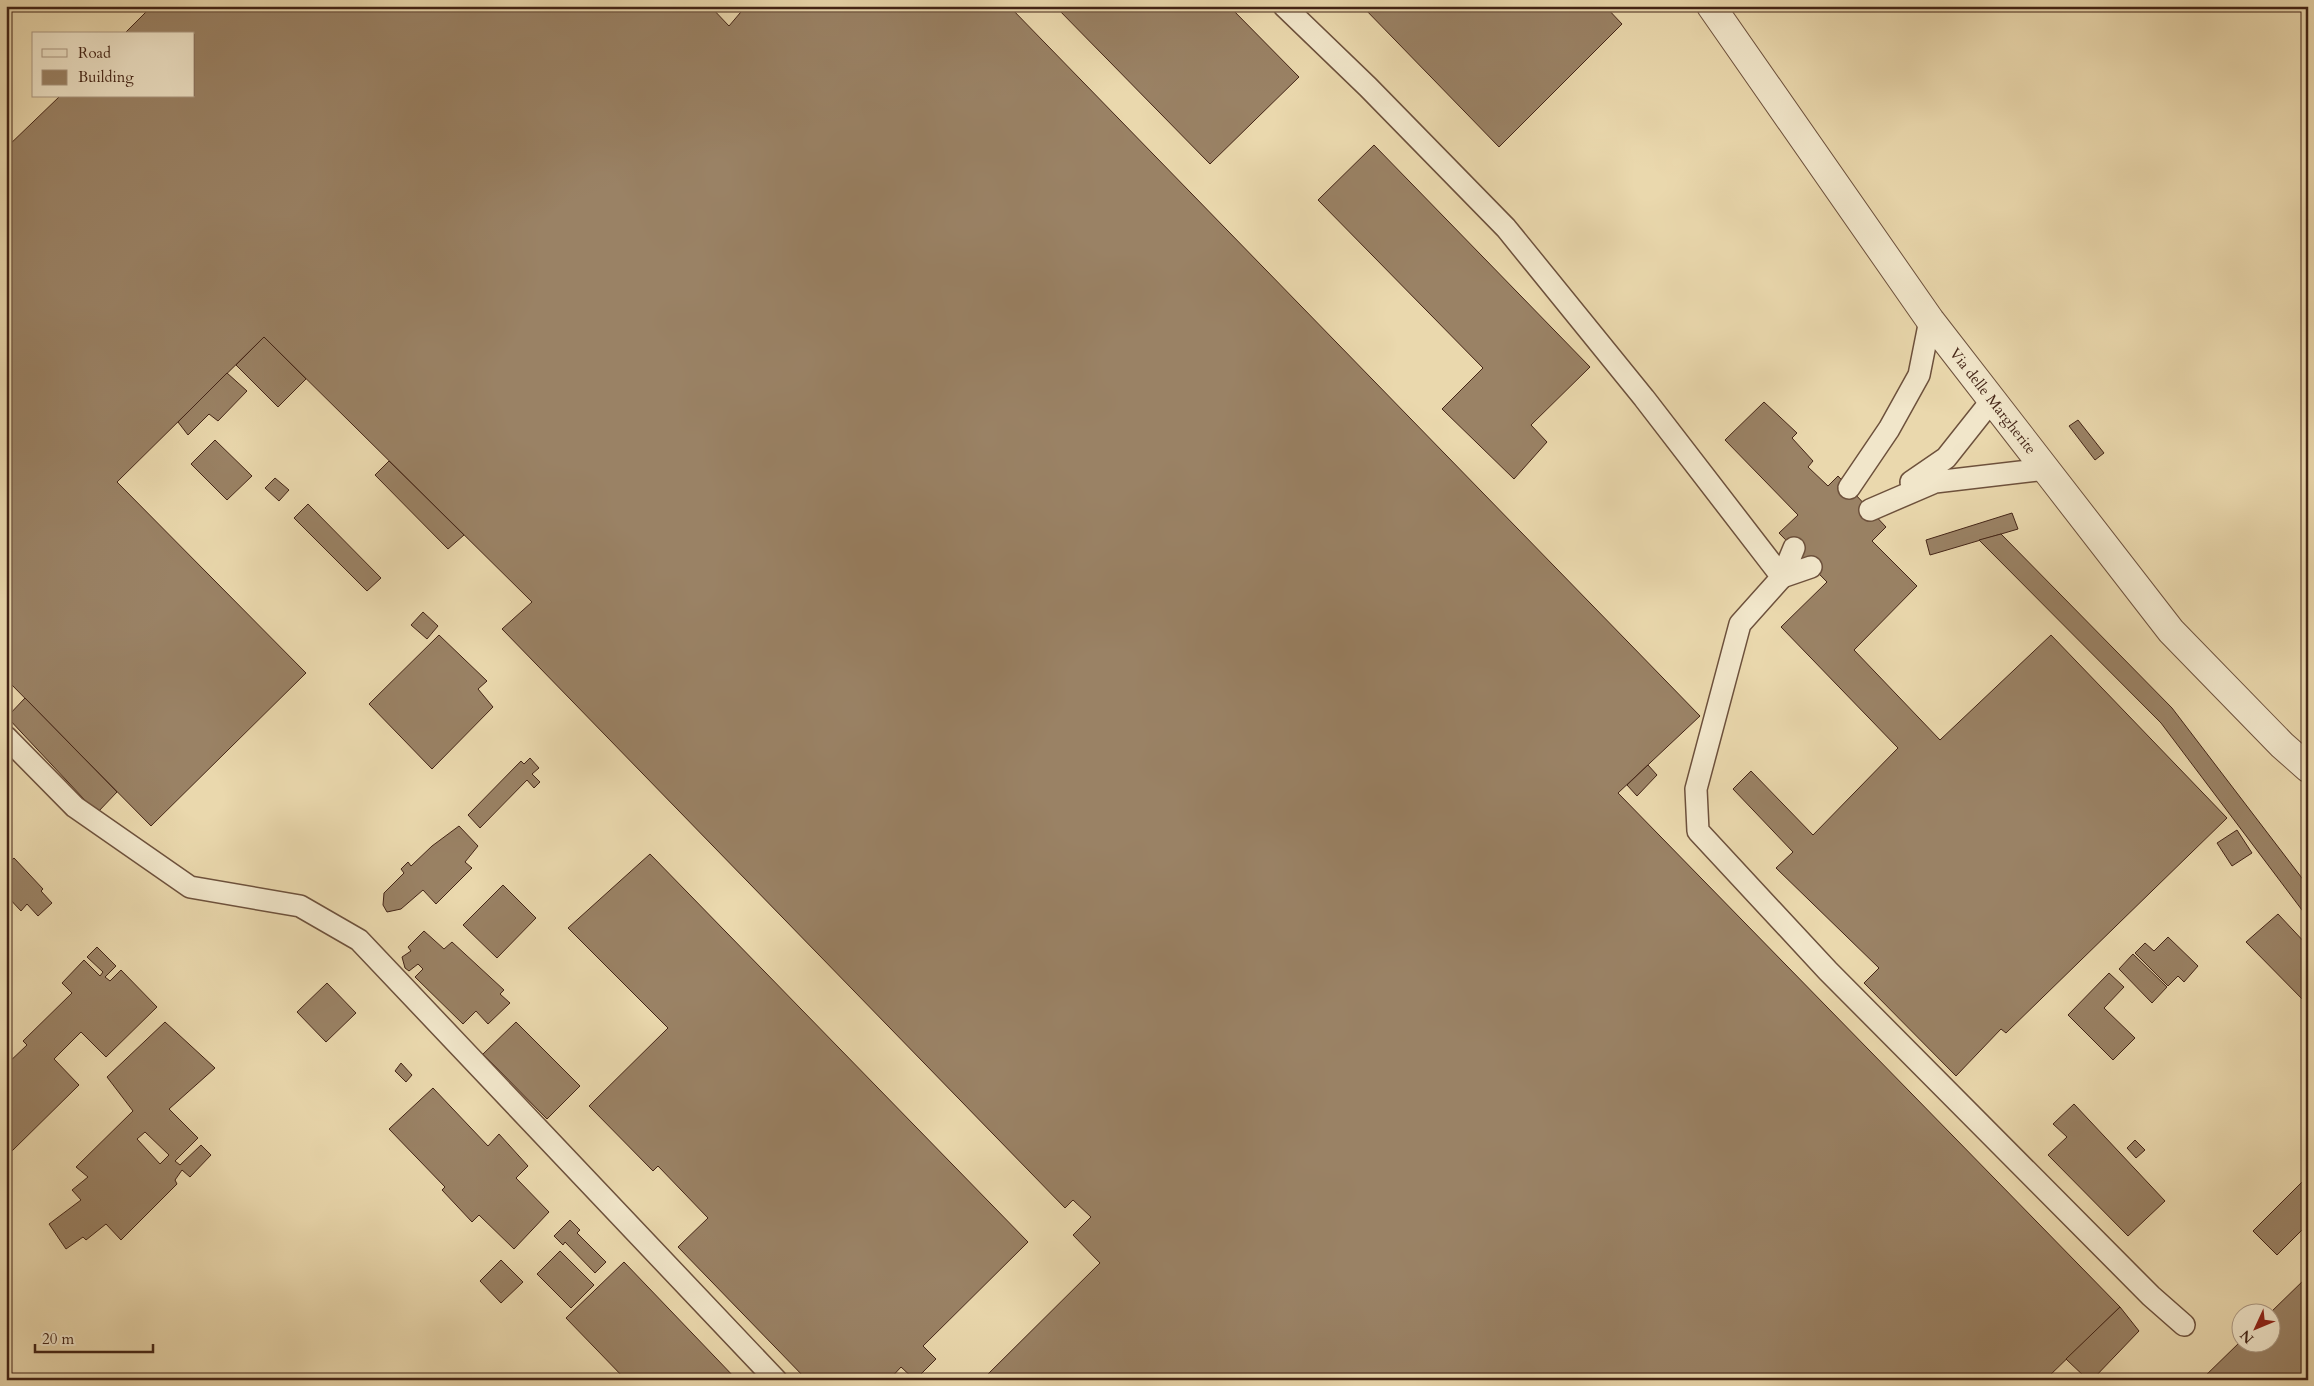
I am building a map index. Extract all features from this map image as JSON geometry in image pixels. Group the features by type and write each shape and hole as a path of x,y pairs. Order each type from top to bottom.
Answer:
{"street":[{"name":"Via delle Margherite","path":"1711,6 1930,320 2171,631 2282,745 2308,768"}],"lane":[{"path":"1284,6 1368,87 1506,228 1644,398 1782,577"},
{"path":"1849,488 1889,429 1919,375 1930,320"},
{"path":"1992,400 1946,458 1870,510 1935,482 2046,469"},
{"path":"1794,548 1782,577 1740,624 1696,789 1698,831 1828,971 2151,1296 2184,1325"},
{"path":"1782,577 1811,567"},
{"path":"6,736 75,807 190,887 300,906 359,940 776,1380"}],"building":[{"path":"152,6 710,6 729,26 746,6 1009,6 1700,716 1618,793 2120,1307 2045,1380 982,1380 1100,1263 1073,1235 1091,1217 1073,1200 1065,1208 502,629 532,602 264,337 117,482 306,673 151,826 6,679 6,148 58,98 195,98 195,32 126,32"},
{"path":"1055,6 1229,6 1299,77 1210,164"},
{"path":"1362,6 1605,6 1622,24 1499,147"},
{"path":"1374,145 1590,367 1531,425 1547,442 1514,479 1442,409 1483,368 1318,200"},
{"path":"264,337 306,379 278,407 236,365"},
{"path":"227,373 247,391 218,421 209,414 188,435 178,422"},
{"path":"1764,402 1797,433 1792,438 1813,461 1808,467 1828,486 1838,476 1886,527 1872,541 1917,586 1854,650 1940,740 2051,635 2227,818 2006,1033 2001,1029 1956,1076 1864,983 1879,968 1776,868 1793,852 1733,789 1751,771 1813,835 1898,748 1781,627 1827,582 1779,533 1798,515 1725,440"},
{"path":"2078,420 2104,453 2095,460 2069,426"},
{"path":"215,440 252,476 227,500 191,464"},
{"path":"389,461 464,535 448,549 375,475"},
{"path":"275,478 289,490 279,501 265,488"},
{"path":"308,504 381,578 367,591 294,518"},
{"path":"2012,513 2018,529 1930,555 1926,540"},
{"path":"2001,534 2172,708 2308,886 2308,918 2161,723 1979,540"},
{"path":"423,612 438,626 427,639 411,625"},
{"path":"439,635 487,681 478,689 493,707 432,769 369,704"},
{"path":"25,698 117,792 97,813 7,717"},
{"path":"530,758 539,768 532,774 540,782 534,788 527,780 480,828 468,815 521,761 524,764"},
{"path":"1648,765 1657,775 1637,796 1627,785"},
{"path":"459,826 478,846 465,862 472,868 436,904 423,890 401,909 387,912 383,905 384,893 404,873 401,869 408,862 411,866 432,846"},
{"path":"2237,830 2252,853 2232,866 2217,843"},
{"path":"650,854 1028,1242 923,1346 936,1359 915,1380 901,1367 889,1380 807,1380 678,1247 708,1218 658,1166 653,1171 589,1106 668,1028 568,928"},
{"path":"14,858 43,889 41,891 52,903 38,916 27,904 21,911 6,895 6,865"},
{"path":"503,885 536,918 497,958 463,925"},
{"path":"2278,914 2308,946 2308,1005 2246,942"},
{"path":"424,931 444,949 452,942 504,990 500,994 510,1003 488,1024 476,1011 463,1024 415,977 423,969 418,964 409,971 405,968 402,957 411,951 408,947"},
{"path":"2168,937 2198,966 2184,982 2178,976 2168,986 2135,953 2145,943 2154,951"},
{"path":"97,947 116,966 105,977 110,981 121,970 157,1007 106,1057 81,1032 54,1059 79,1085 11,1152 6,1147 6,1065 27,1045 23,1041 72,993 62,983 84,960 100,976 103,972 87,957"},
{"path":"2133,954 2167,987 2152,1003 2119,969"},
{"path":"2109,973 2124,987 2104,1008 2135,1038 2113,1060 2068,1015"},
{"path":"327,983 356,1013 326,1042 297,1012"},
{"path":"165,1022 215,1068 169,1109 198,1138 175,1161 180,1165 201,1145 211,1155 190,1177 182,1170 175,1180 177,1184 121,1240 106,1224 86,1240 83,1237 66,1249 49,1224 81,1200 72,1190 88,1177 76,1167 133,1111 107,1077","holes":["145,1132 169,1155 160,1164 137,1139"]},
{"path":"516,1022 580,1086 547,1119 483,1054"},
{"path":"401,1063 412,1075 406,1082 395,1071"},
{"path":"433,1088 488,1146 499,1134 528,1166 516,1178 549,1212 514,1249 479,1215 472,1222 442,1190 445,1187 389,1129"},
{"path":"2074,1104 2165,1201 2128,1236 2048,1155 2067,1137 2053,1124"},
{"path":"2135,1140 2145,1150 2136,1158 2127,1148"},
{"path":"2308,1176 2308,1224 2277,1255 2253,1231"},
{"path":"570,1220 580,1230 577,1233 606,1262 595,1273 565,1242 563,1245 554,1236"},
{"path":"560,1251 594,1285 571,1308 537,1274"},
{"path":"501,1260 523,1282 501,1303 480,1281"},
{"path":"624,1262 737,1380 626,1380 566,1318"},
{"path":"2308,1276 2308,1380 2201,1380 2232,1350 2232,1354 2282,1354 2282,1304 2279,1304"},
{"path":"2120,1307 2139,1331 2092,1380 2088,1380 2066,1359"}]}
